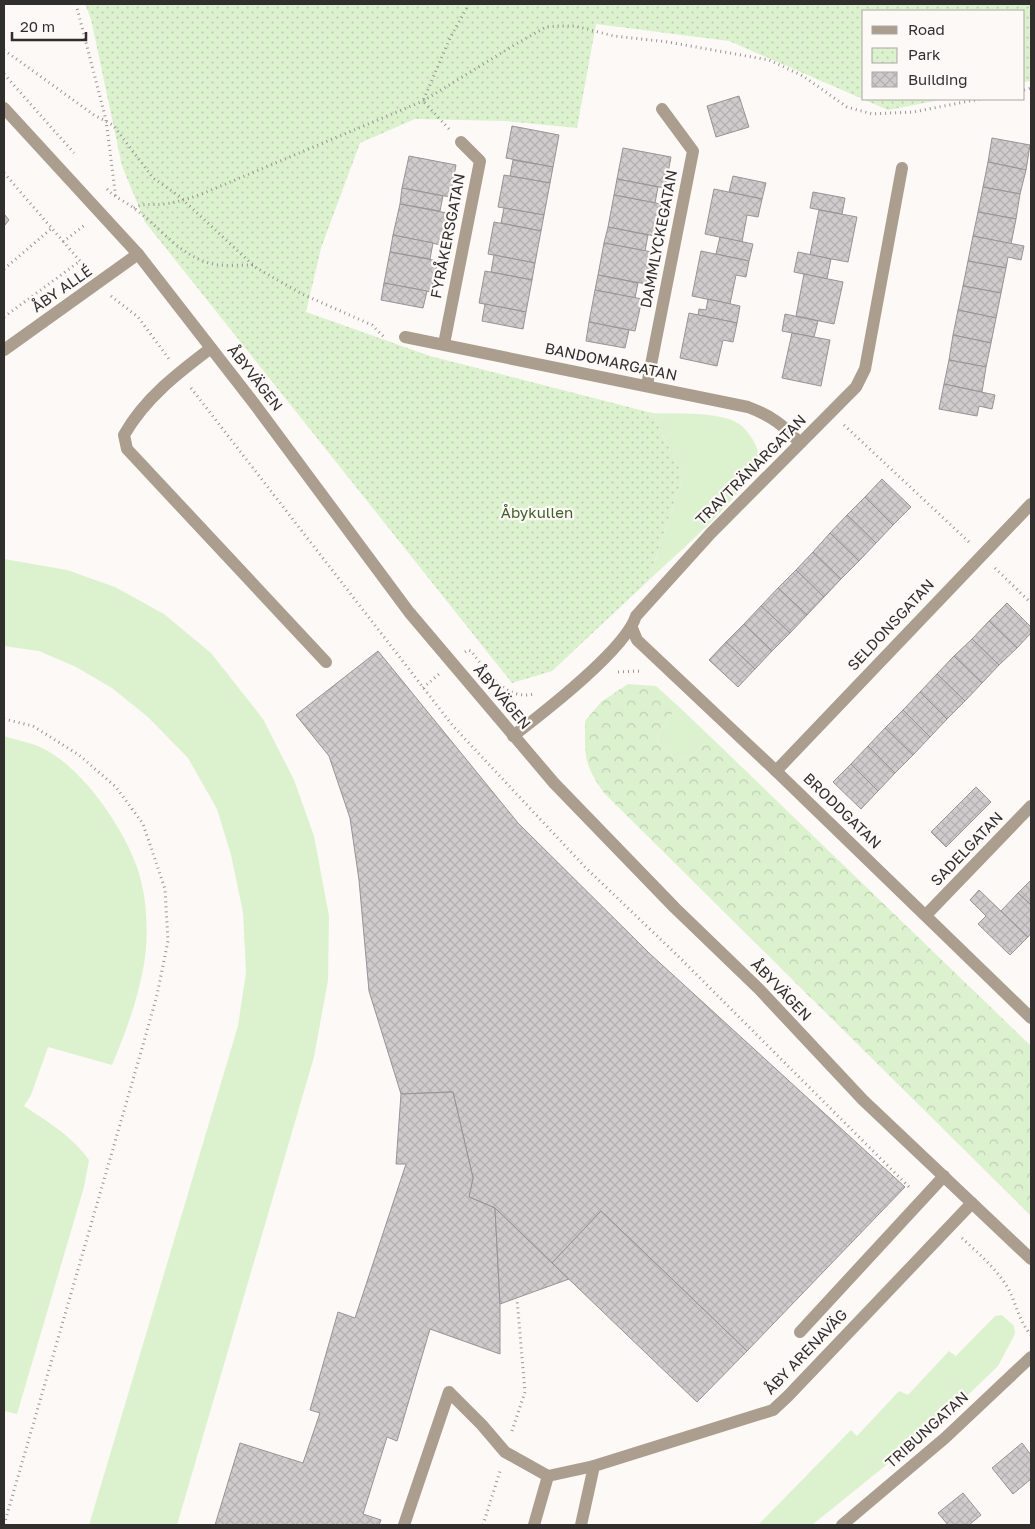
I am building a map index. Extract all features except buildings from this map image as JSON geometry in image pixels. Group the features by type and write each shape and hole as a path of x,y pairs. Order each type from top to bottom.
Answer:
{"street":[{"name":"ÅBYVÄGEN","path":"4,108 138,254 409,612 554,783 675,908 759,989 863,1100 1031,1259"},
{"name":"DAMMLYCKEGATAN","path":"647,385 693,151 662,109"},
{"name":"FYRÅKERSGATAN","path":"444,344 480,162 461,142"},
{"name":"TRAVTRÄNARGATAN","path":"513,736 594,669 632,628 636,616 711,533 856,387 866,369 902,168"},
{"name":"ÅBY ALLÉ","path":"4,350 138,254"},
{"name":"BANDOMARGATAN","path":"405,337 748,407 768,414 782,424 800,443"},
{"path":"211,348 179,372 146,404 124,435 127,449 326,662"},
{"name":"SELDONSGATAN","path":"776,771 981,554 1031,504"},
{"name":"BRODDGATAN","path":"632,628 637,640 926,914 1031,1018"},
{"name":"SADELGATAN","path":"926,914 1031,806"},
{"path":"800,1332 944,1176"},
{"name":"ÅBY ARENAVÄG","path":"548,1476 594,1466 772,1410 788,1396 972,1203"},
{"name":"TRIBUNGATAN","path":"842,1525 945,1438 1031,1356"},
{"path":"404,1525 449,1392 505,1452 548,1476 534,1525"},
{"path":"581,1525 594,1466"}],"path":[{"path":"76,4 106,120 116,199"},
{"path":"423,101 450,38 469,4"},
{"path":"134,208 143,204 162,205 184,200 274,165 423,101 546,27 574,26 614,36 668,42 769,60 803,76 847,107 872,114 913,112 975,100"},
{"path":"4,50 94,115 113,125 153,178 184,200 253,265 302,294 372,325 393,345"},
{"path":"4,74 79,159"},
{"path":"423,101 461,142"},
{"path":"105,187 116,199 134,208 162,234 201,260 217,265 253,265"},
{"path":"4,269 52,228"},
{"path":"4,318 80,261"},
{"path":"831,412 1031,603"},
{"path":"422,688 470,650 504,689 519,694 541,692"},
{"path":"594,669 603,679 625,670 649,673"},
{"path":"4,719 33,726 79,755 116,787 143,824 165,889 168,941 157,995 4,1525"},
{"path":"484,1525 525,1392 517,1299"}],"green space":[{"name":"Åbykullen","path":"85,4 1031,4 1031,81 1025,82 1025,10 862,10 862,99 729,41 596,24 577,128 505,121 415,119 360,143 321,248 306,312 430,356 652,413 683,476 648,581 552,671 512,683 145,222 122,166 91,19"},
{"name":"Åbykullen","path":"865,100 940,100 888,110"},
{"path":"652,413 709,415 731,420 742,426 749,434 757,447 758,456 753,470 743,486 711,522 648,581 683,476"},
{"path":"4,559 67,570 115,587 164,614 211,653 263,719 294,780 314,836 329,916 328,980 314,1057 177,1525 89,1525 238,1026 246,972 243,912 231,855 217,809 188,758 148,717 112,688 76,667 39,651 4,646"},
{"path":"628,684 656,686 678,706 665,723 657,741 672,755 687,759 705,744 718,744 1031,1046 1031,1216 604,793 592,774 587,759 585,751 585,721 601,702"},
{"path":"678,706 718,744 705,744 687,759 673,756 657,741 665,723"},
{"path":"4,736 36,745 55,756 71,768 99,799 123,836 138,870 145,904 147,928 146,952 135,1003 112,1065 48,1047 31,1095 24,1106 67,1137 89,1160 84,1187 17,1414 4,1411"},
{"path":"1002,1315 1014,1326 1015,1334 998,1366 942,1420 812,1525 758,1525 851,1430 857,1436 899,1391 908,1395 949,1351 956,1356 995,1316"}]}
